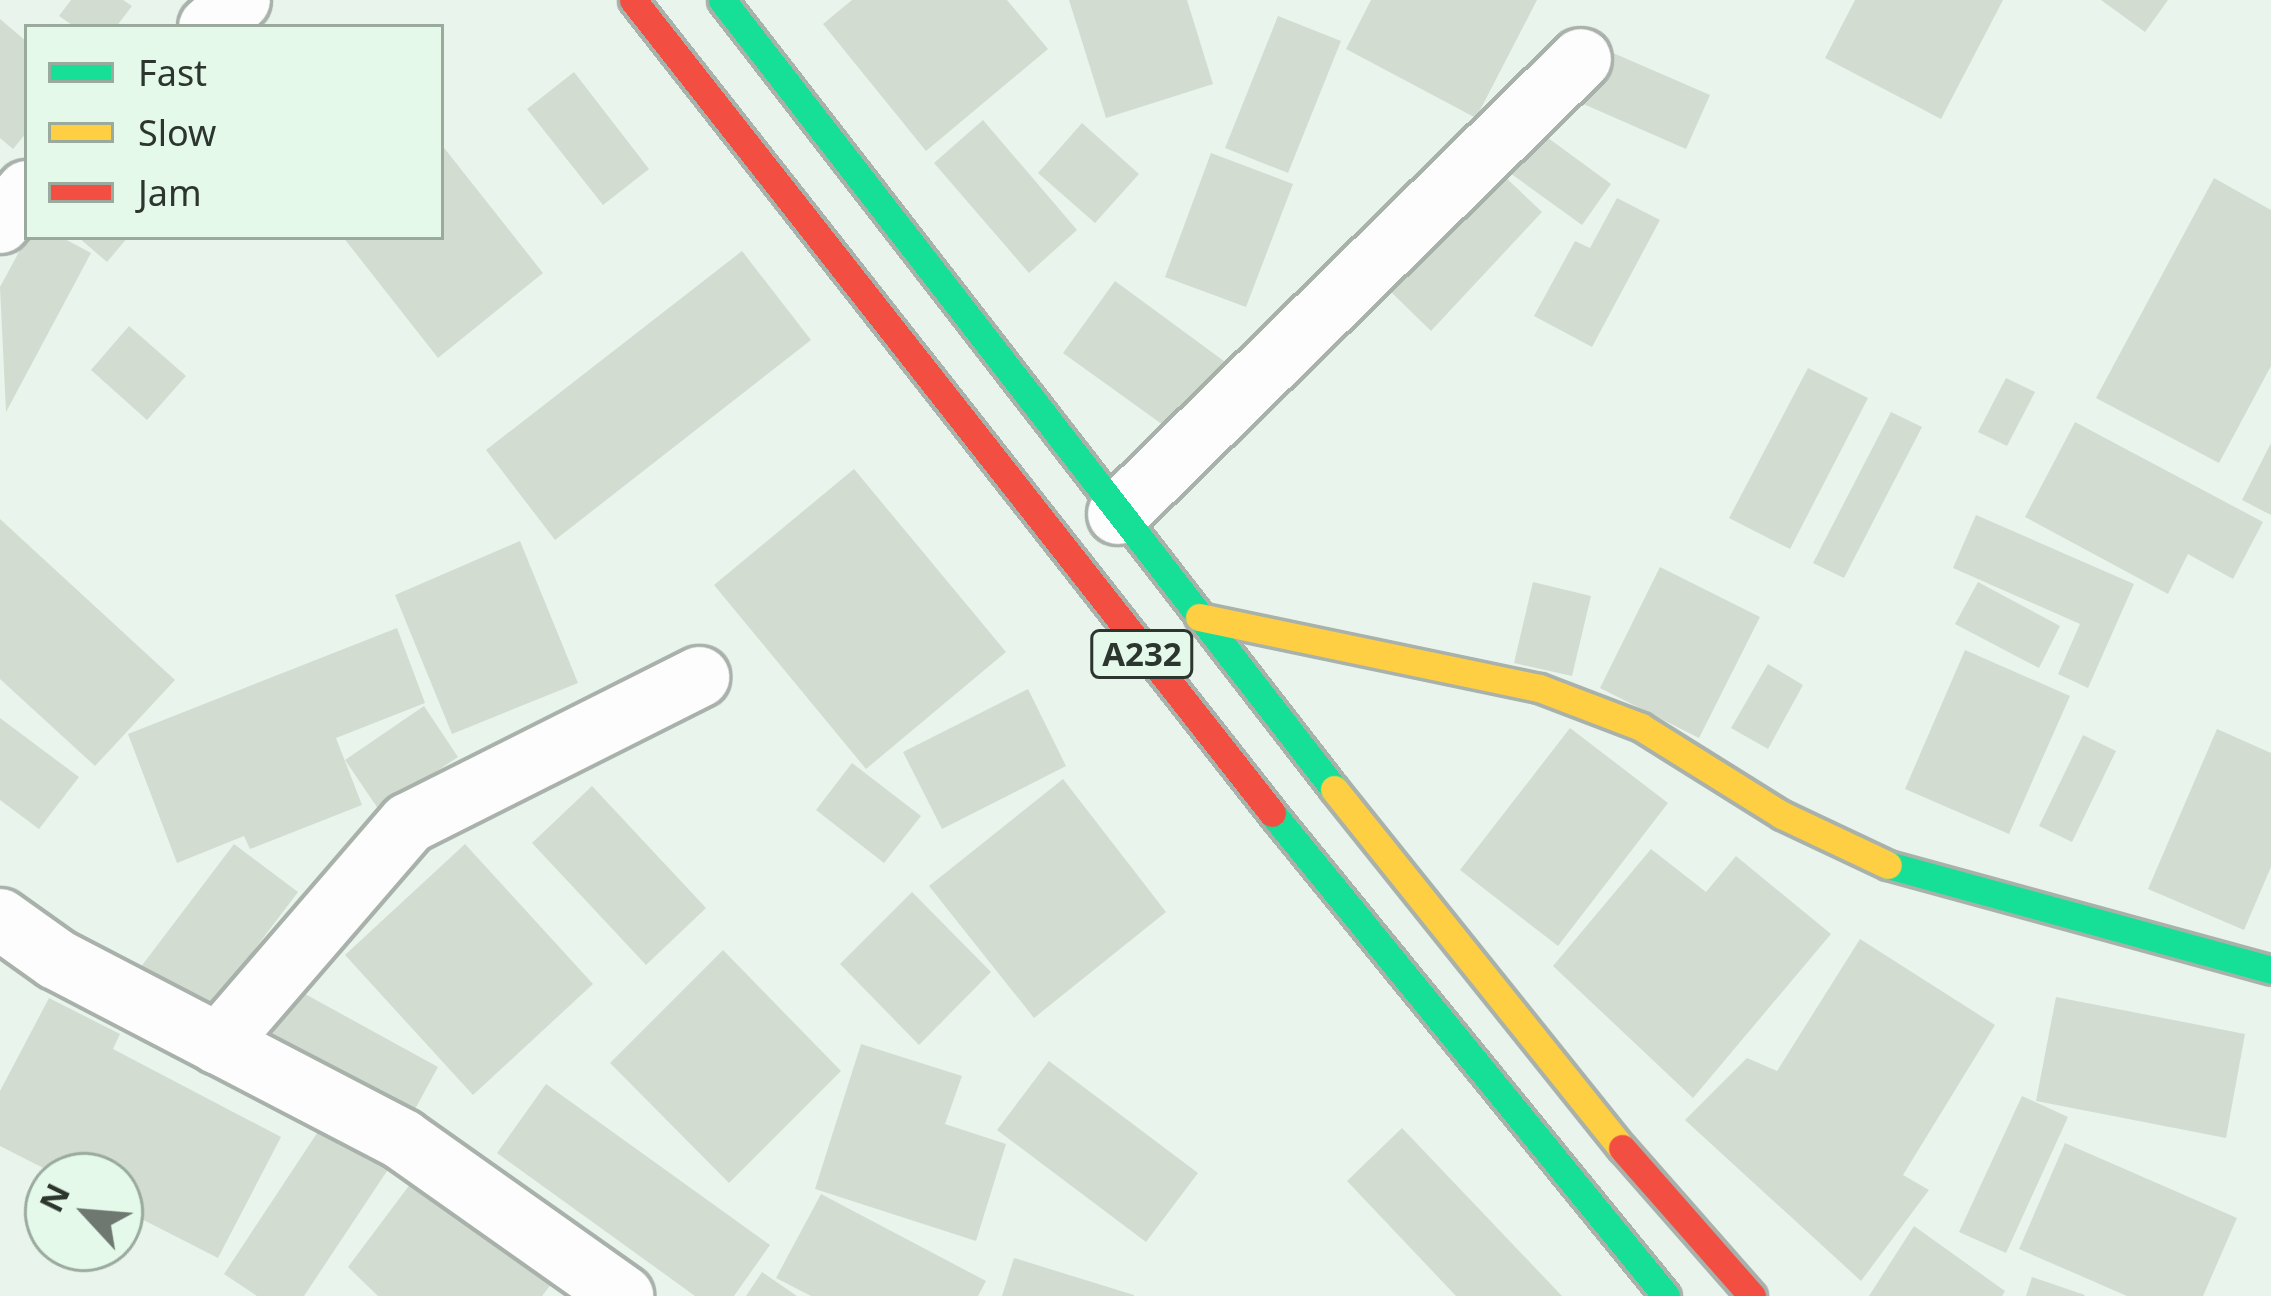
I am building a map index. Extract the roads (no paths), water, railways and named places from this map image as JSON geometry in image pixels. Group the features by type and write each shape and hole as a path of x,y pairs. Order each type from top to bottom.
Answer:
{"main road":[{"name":"A232","path":"633,0 1084,584 1666,1296"},
{"name":"A232","path":"722,0 1537,1050 1751,1296"},
{"path":"1199,617 1539,688 1641,727 1782,815 1924,882 2271,970"}],"street":[{"path":"212,24 240,0"},
{"path":"1118,514 1580,59"},
{"path":"0,223 24,195"},
{"path":"218,1044 409,824 699,677"},
{"path":"0,920 218,1044 403,1140 623,1296"}]}
